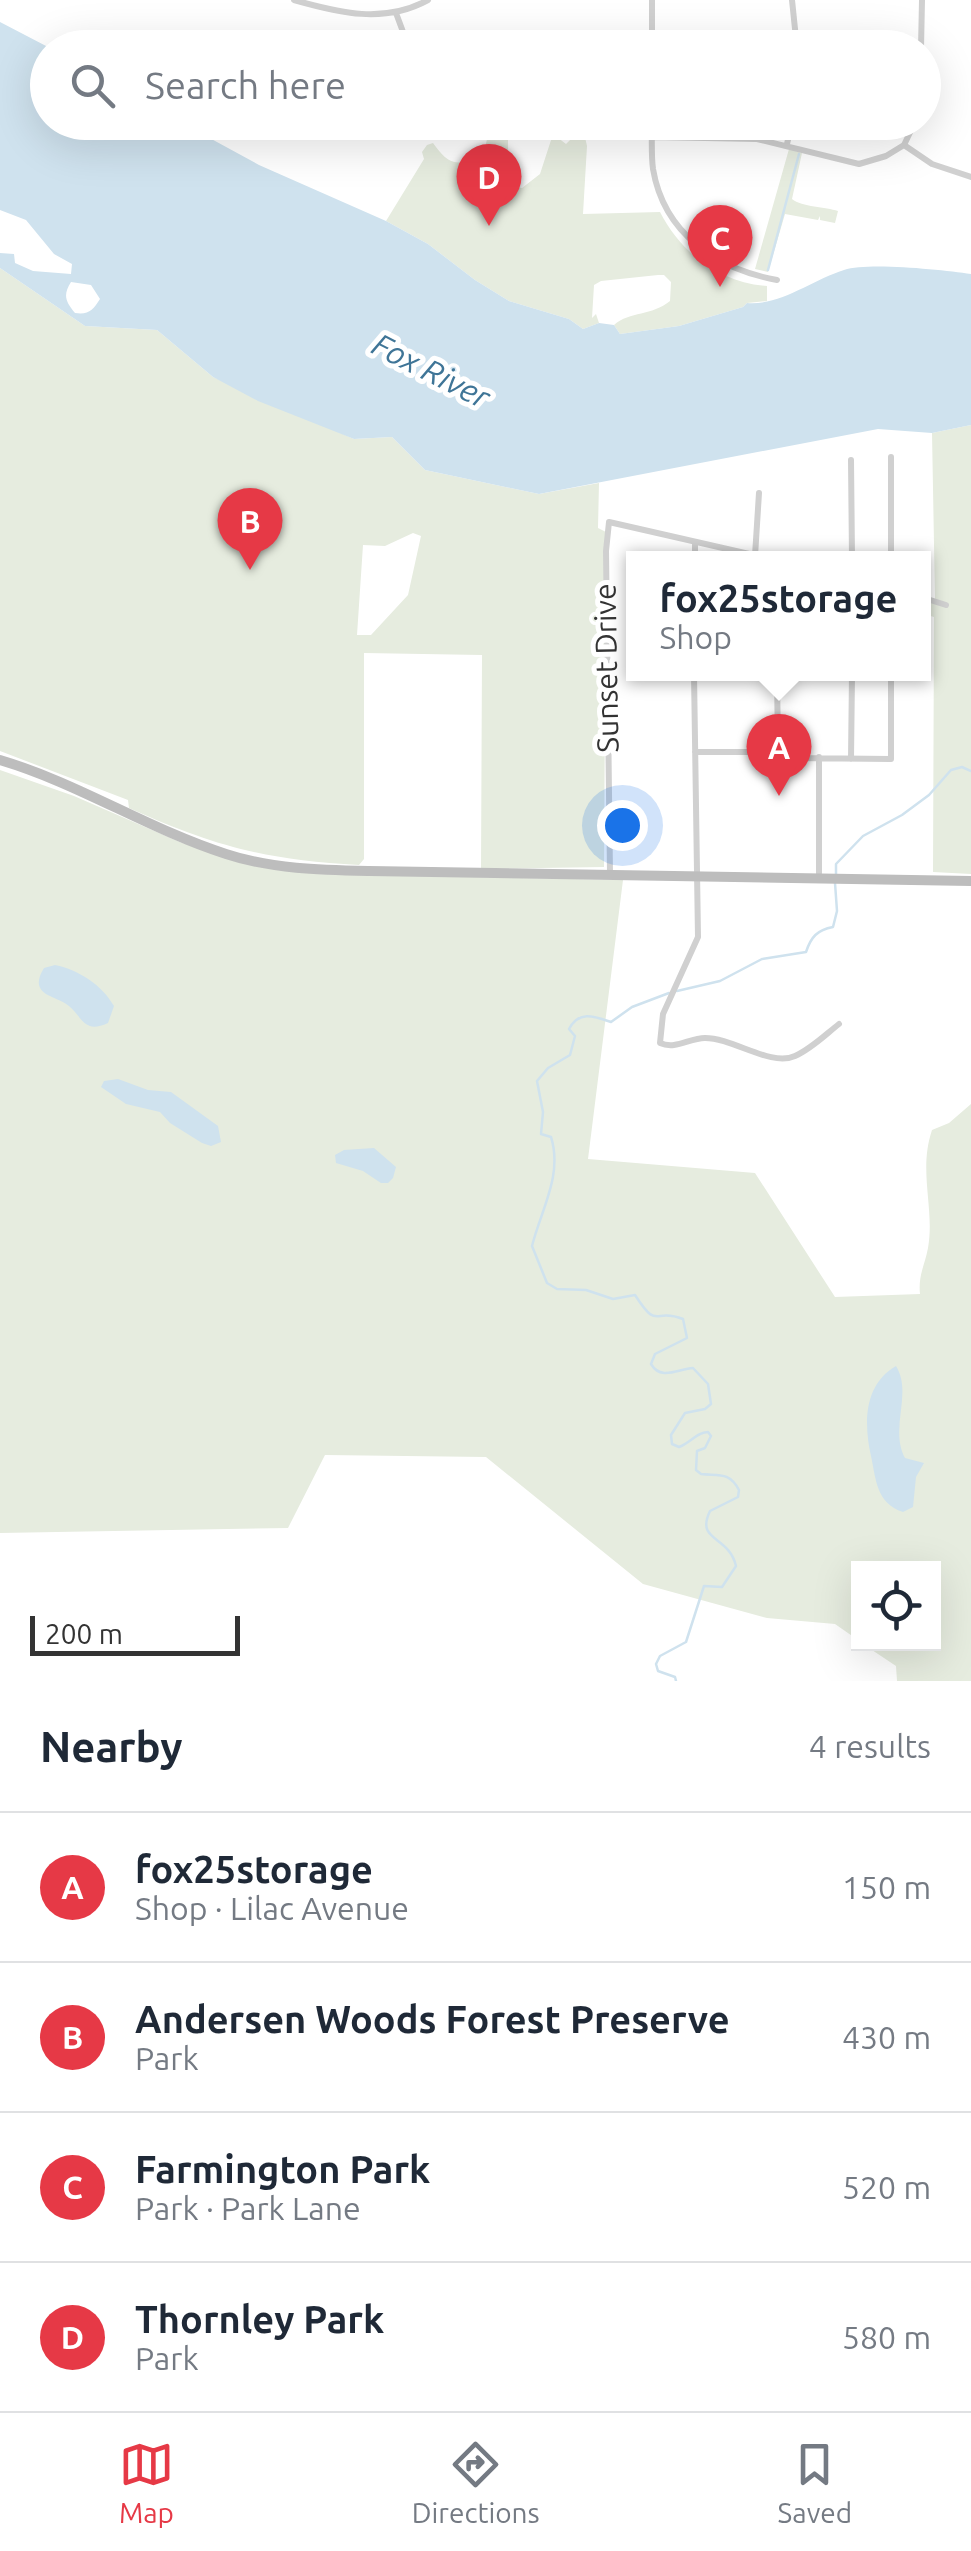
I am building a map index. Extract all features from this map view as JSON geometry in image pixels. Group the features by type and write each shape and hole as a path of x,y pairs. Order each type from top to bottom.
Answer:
{"main road":[{"path":"0,760 64,782 199,845 257,862 370,871 971,881"}],"street":[{"path":"294,0 351,14 396,13 428,0"},
{"path":"652,0 652,30"},
{"path":"792,0 796,30"},
{"path":"921,30 922,0"},
{"path":"396,13 402,30"},
{"path":"652,140 654,170 665,206 684,235 728,266 777,280"},
{"path":"752,140 787,144 859,164 886,156 904,146 907,140"},
{"path":"787,144 788,140"},
{"path":"904,146 932,164 971,177"},
{"path":"891,457 891,551"},
{"path":"851,460 852,551"},
{"path":"755,551 759,493"},
{"name":"Sunset Drive","path":"610,874 606,563 609,522 695,542"},
{"path":"695,551 695,542 734,551"},
{"path":"931,600 946,605"},
{"path":"694,681 698,936 663,1014 660,1043 668,1046 700,1038 716,1039 746,1046 766,1057 790,1059 839,1024"},
{"path":"777,681 778,752"},
{"path":"851,759 852,681"},
{"path":"695,752 778,752 792,758 892,758 891,681"},
{"path":"819,757 823,877"}],"shaded area":[{"path":"487,140 508,140 508,186 522,188 540,174 551,140 566,144 570,140 586,140 583,214 660,212 691,253 733,279 767,286 767,301 747,303 679,326 620,334 614,325 620,321 670,301 671,282 664,275 594,285 592,318 596,314 599,323 583,329 569,319 509,301 428,244 386,221 424,159 422,152 427,145 433,143 454,162 481,164"},
{"path":"789,149 802,153 792,199 838,211 835,223 820,220 820,216 818,220 785,214 768,272 755,269"},
{"path":"0,268 85,326 157,330 213,377 354,439 392,437 425,470 539,494 599,483 598,528 606,532 604,867 481,869 482,655 364,653 364,859 359,865 267,855 214,841 129,808 128,800 0,751","holes":["413,533 421,536 408,595 371,635 357,635 363,545 385,546"]},
{"path":"971,425 971,874 933,872 932,433"},
{"path":"0,770 74,796 182,843 315,874 623,880 588,1159 755,1173 835,1297 920,1294 930,1233 926,1161 932,1130 949,1123 971,1104 971,1681 897,1681 896,1666 874,1651 941,1651 941,1561 851,1561 851,1635 835,1624 767,1618 643,1584 486,1457 325,1455 288,1528 0,1533"}],"water":[{"name":"Fox River","path":"0,22 30,38 30,140 213,140 259,165 386,221 428,244 509,301 569,319 583,329 599,323 614,325 620,334 679,326 747,303 772,301 855,268 971,274 971,425 932,433 878,429 539,494 425,470 392,437 354,439 258,401 213,377 157,330 85,326 0,268 0,253 14,254 15,263 33,271 71,274 72,264 54,254 26,220 0,210","holes":["71,282 91,285 100,299 90,311 75,313 66,298"]},
{"path":"55,965 81,975 103,991 114,1006 108,1023 89,1026 69,1006 41,989 44,968"},
{"path":"118,1079 148,1090 171,1092 218,1126 221,1142 211,1146 202,1143 160,1112 126,1104 101,1087 104,1081"},
{"path":"374,1148 396,1167 388,1183 336,1163 335,1155 344,1150"},
{"path":"896,1366 902,1388 901,1447 905,1458 924,1463 916,1477 913,1507 903,1512 882,1496 867,1432 872,1395 885,1374"}],"waterway":[{"path":"768,270 799,154"},
{"path":"836,875 836,864 863,836 929,795 951,770 962,767 971,771"},
{"path":"677,991 720,981 762,959 806,952 815,935 833,927 837,911 835,883"},
{"path":"669,993 632,1007 611,1022 593,1017 577,1019 569,1029 575,1036 570,1055 548,1068 537,1081 543,1112 541,1134 551,1137 554,1165 532,1246 547,1283 557,1289 586,1290 613,1299 635,1295 653,1316 683,1319 687,1338 655,1354 651,1364 665,1373 693,1368 708,1384 711,1404 685,1413 671,1435 672,1444 679,1447 704,1432 711,1436 705,1448 697,1451 696,1470 727,1477 739,1490 738,1497 710,1511 707,1528 727,1549 736,1566 722,1587 704,1586 686,1642 660,1656 658,1671 675,1677 676,1681"}],"place":[{"name":"Thornley Park","path":"489,226"},
{"name":"Farmington Park","path":"720,287"},
{"name":"Andersen Woods Forest Preserve","path":"250,570"},
{"name":"fox25storage","path":"779,796"}]}
